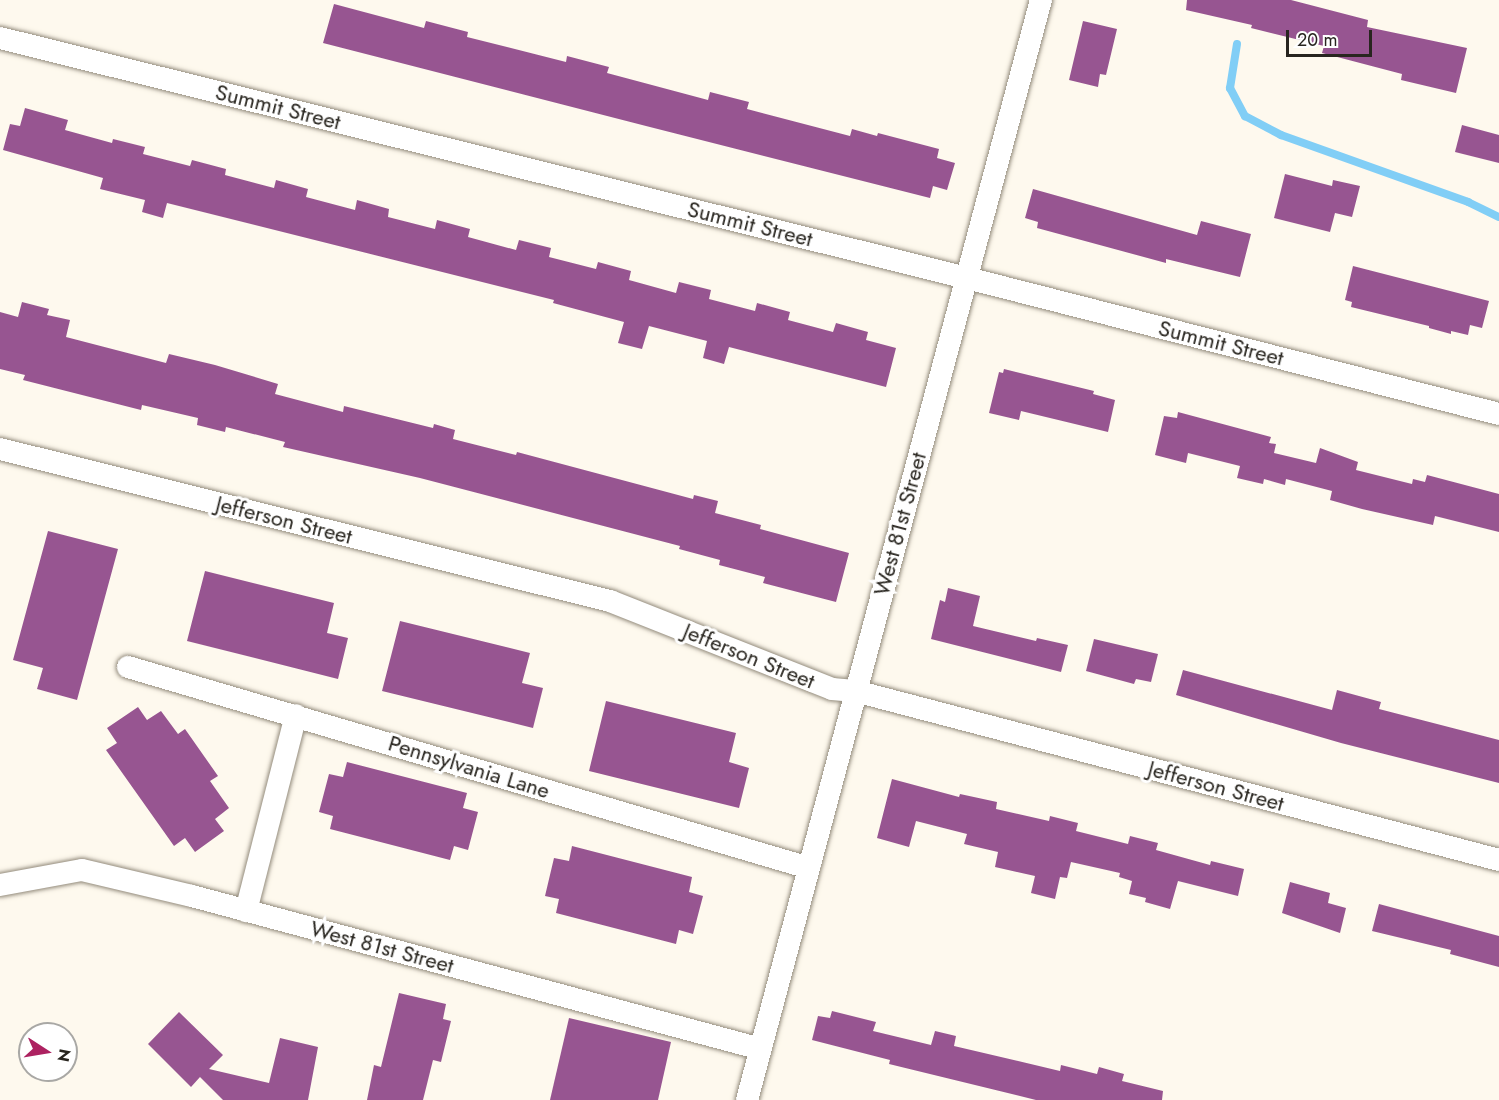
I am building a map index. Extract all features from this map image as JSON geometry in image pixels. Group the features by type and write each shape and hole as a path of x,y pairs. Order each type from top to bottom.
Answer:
{"street":[{"name":"West 81st Street","path":"752,1099 761,1048 1041,0"},
{"name":"Summit Street","path":"0,38 967,278 1499,414"},
{"name":"Jefferson Street","path":"0,449 610,601 832,689 855,691 1499,860"},
{"name":"Pennsylvania Lane","path":"128,667 809,868"},
{"path":"246,910 296,715"},
{"name":"West 81st Street","path":"0,885 82,870 246,910 761,1048"}],"building":[{"path":"1187,0 1291,0 1368,20 1367,27 1467,48 1456,93 1401,80 1402,74 1322,53 1324,46 1251,28 1252,25 1186,10"},
{"path":"334,4 424,28 426,21 468,32 467,37 566,62 567,56 609,67 607,73 708,100 710,92 749,102 747,109 850,136 852,129 877,136 878,133 939,149 937,158 955,163 947,190 933,186 930,198 646,126 323,43"},
{"path":"1083,21 1117,29 1106,75 1100,74 1098,87 1069,80"},
{"path":"25,108 68,120 65,130 112,143 113,139 145,147 143,154 190,166 192,160 226,169 225,175 274,188 276,180 308,189 306,197 355,210 357,200 389,209 388,217 435,229 437,220 470,229 468,237 516,250 519,240 551,248 549,257 596,269 598,262 631,271 629,280 676,293 679,282 711,290 709,299 755,311 757,303 790,312 788,320 833,332 836,323 868,332 866,340 896,348 886,387 729,347 724,364 703,358 707,341 649,326 642,349 618,343 624,322 553,303 554,300 167,203 163,218 142,212 145,200 100,189 103,178 3,150 10,124 20,126"},
{"path":"1462,125 1499,135 1499,163 1455,152"},
{"path":"1285,174 1332,186 1333,180 1360,186 1352,217 1335,213 1330,232 1274,218"},
{"path":"1033,189 1197,235 1201,221 1251,234 1240,277 1166,259 1166,263 1037,228 1038,222 1025,218"},
{"path":"1353,266 1489,301 1482,328 1470,325 1468,335 1451,331 1451,334 1429,328 1429,326 1351,307 1352,302 1345,300"},
{"path":"22,302 49,309 47,315 70,320 66,337 166,363 169,354 215,365 278,384 275,394 343,412 344,406 433,428 434,424 455,430 453,439 516,455 517,452 693,499 694,495 718,501 715,513 761,525 760,529 849,553 836,602 763,583 765,577 719,565 720,560 679,549 680,546 420,478 283,447 285,442 226,427 225,432 197,425 198,418 142,405 141,410 23,380 25,375 0,369 0,312 18,317"},
{"path":"1004,369 1094,391 1093,394 1115,400 1108,432 1021,411 1019,420 989,413 999,372 1003,373"},
{"path":"1178,412 1271,437 1269,443 1276,444 1274,453 1316,463 1320,448 1358,462 1356,470 1412,484 1413,479 1425,482 1427,475 1499,494 1499,532 1435,516 1433,525 1362,509 1330,500 1332,491 1286,479 1285,485 1264,479 1263,484 1237,478 1240,466 1188,453 1186,463 1155,455 1164,416 1177,418"},
{"path":"48,531 118,549 77,700 37,689 43,668 13,660"},
{"path":"205,571 334,603 327,633 348,638 338,679 187,641"},
{"path":"948,588 980,596 973,626 1036,641 1037,638 1068,645 1061,672 931,639 940,600 945,602"},
{"path":"400,621 530,653 522,683 543,688 533,728 382,691"},
{"path":"1094,639 1158,654 1151,682 1136,679 1134,684 1086,671"},
{"path":"1183,670 1332,710 1337,690 1381,702 1379,709 1499,740 1499,783 1341,743 1176,695"},
{"path":"606,701 736,733 729,762 749,768 739,808 589,771"},
{"path":"138,707 147,720 161,711 178,734 185,729 218,776 210,781 229,808 215,819 224,831 195,852 185,838 174,846 106,750 117,743 107,728"},
{"path":"347,762 467,793 463,808 478,812 468,850 454,846 450,860 330,829 333,816 319,812 329,774 343,777"},
{"path":"892,779 959,797 960,794 997,802 996,809 1049,821 1050,816 1078,823 1076,831 1128,844 1130,836 1158,843 1156,850 1210,865 1211,861 1244,869 1238,896 1178,881 1170,909 1145,902 1146,898 1129,894 1132,881 1119,877 1120,873 1071,862 1067,878 1060,877 1055,899 1031,893 1035,876 995,867 998,852 964,844 967,834 916,821 909,847 877,838"},
{"path":"572,846 692,877 689,892 703,896 693,934 679,930 676,944 556,913 559,899 545,896 554,858 569,861"},
{"path":"1290,882 1330,893 1328,903 1346,908 1340,933 1282,913"},
{"path":"1379,904 1499,936 1499,967 1450,954 1451,950 1372,931"},
{"path":"399,993 446,1004 443,1019 451,1021 441,1062 433,1060 423,1100 367,1100 374,1065 381,1067"},
{"path":"832,1011 876,1022 873,1031 931,1045 935,1031 956,1036 954,1046 1060,1071 1061,1065 1097,1074 1099,1067 1124,1074 1122,1081 1163,1091 1162,1100 1036,1100 889,1064 890,1060 812,1040 818,1016 830,1018"},
{"path":"179,1012 223,1055 209,1069 269,1083 280,1038 318,1047 308,1100 223,1100 200,1077 191,1087 148,1044"},
{"path":"569,1018 671,1042 658,1100 550,1100"}],"waterway":[{"path":"1237,44 1230,88 1245,116 1281,135 1468,202 1499,217"}]}
